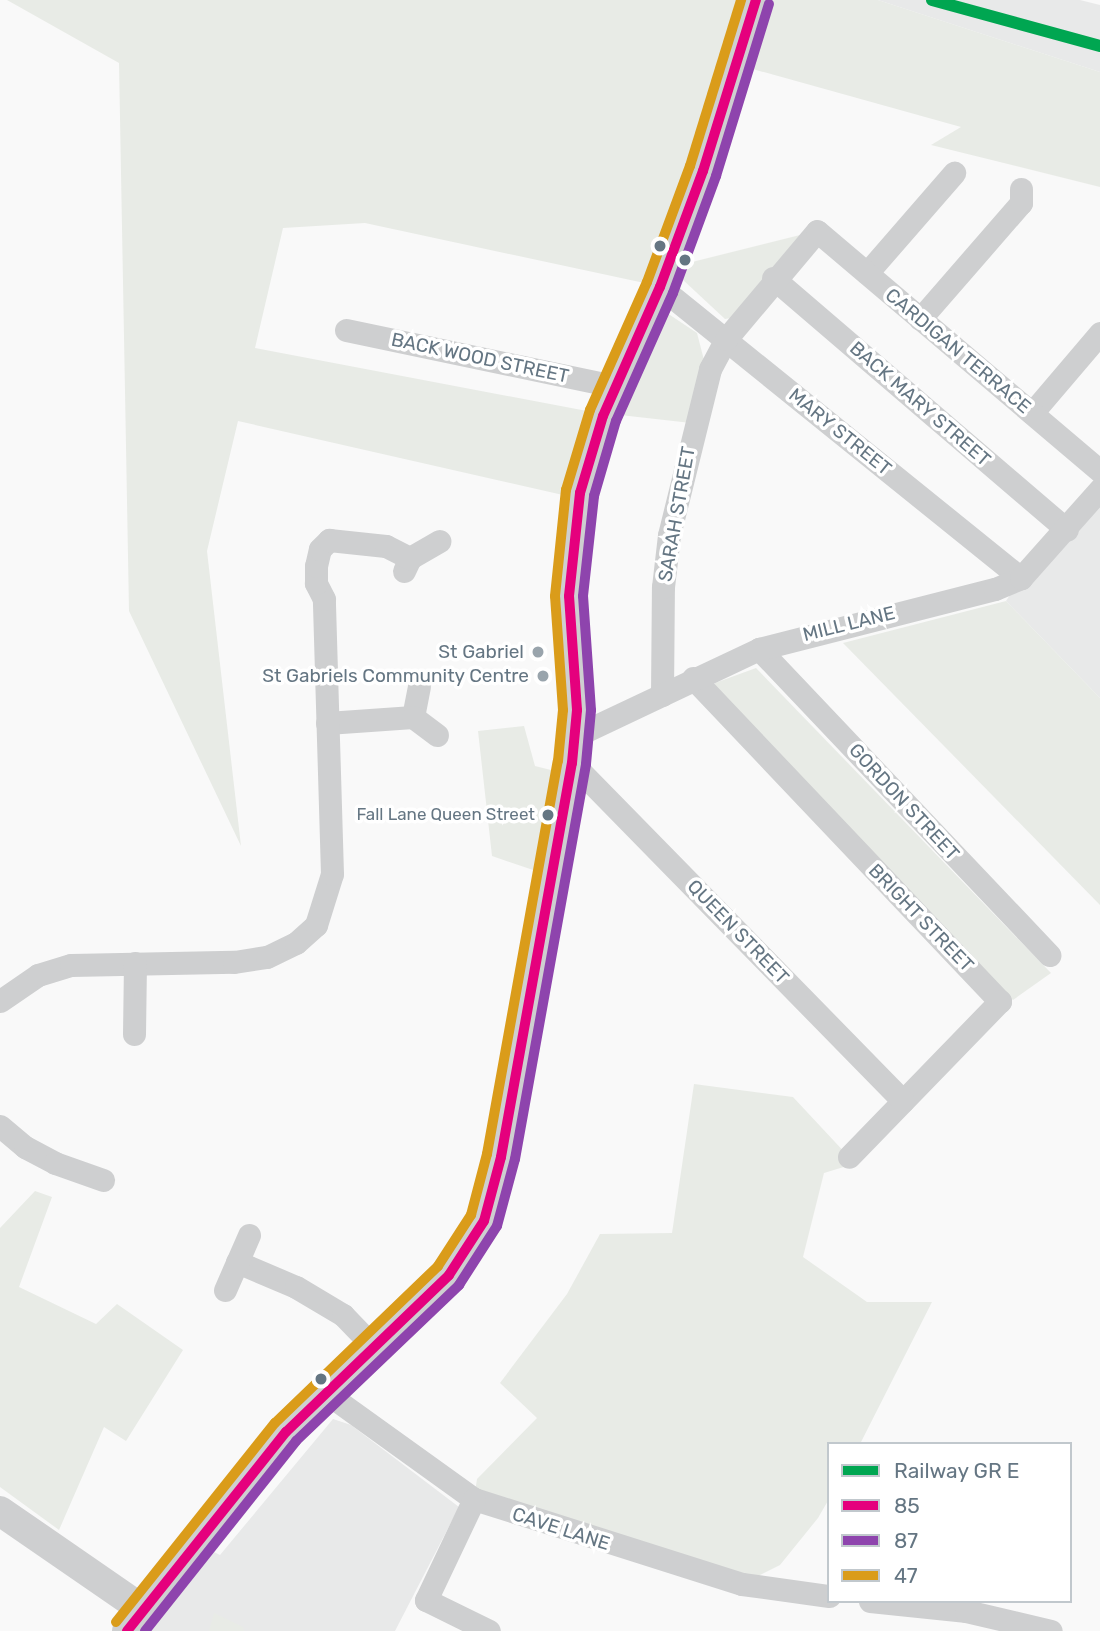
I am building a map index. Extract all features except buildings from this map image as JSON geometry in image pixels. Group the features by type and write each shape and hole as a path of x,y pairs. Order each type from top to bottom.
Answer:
{"street":[{"path":"1,1513 134,1620 247,1476 325,1392 449,1275 484,1222 501,1157 574,750 569,596 580,493 615,386 660,287 753,11"},
{"path":"866,273 954,173"},
{"path":"920,319 1021,204 1021,190"},
{"name":"CARDIGAN TERRACE","path":"817,231 1100,471"},
{"name":"SARAH STREET","path":"662,695 663,587 669,535 694,424 710,369 726,340 773,278 817,231"},
{"name":"BACK MARY STREET","path":"773,278 1067,530"},
{"name":"MARY STREET","path":"660,287 1021,578"},
{"name":"BACK WOOD STREET","path":"346,330 615,386"},
{"path":"1032,413 1100,333"},
{"name":"MILL LANE","path":"574,750 693,678 759,649 995,589 1021,578 1067,530 1100,489"},
{"path":"0,1001 38,975 71,965 267,957 296,943 316,925 332,874 324,599 316,583 316,566 326,529 386,546 407,564 440,541"},
{"name":"GORDON STREET","path":"759,649 1049,955"},
{"name":"BRIGHT STREET","path":"693,678 1000,1001 849,1157"},
{"path":"413,717 419,687"},
{"path":"327,723 413,717 437,735"},
{"name":"QUEEN STREET","path":"574,750 903,1101"},
{"path":"134,1034 135,963"},
{"path":"0,1126 50,1172 103,1180"},
{"path":"225,1290 249,1235"},
{"path":"237,1262 296,1287 343,1315 373,1346"},
{"name":"CAVE LANE","path":"325,1392 474,1499 742,1584 827,1596"},
{"path":"474,1499 426,1600 489,1631"},
{"path":"889,1603 966,1611 1051,1631"}],"shaded area":[{"path":"7,0 739,0 649,284 365,223 283,228 255,348 587,411 563,495 238,421 207,551 241,846 129,611 119,63"},
{"path":"771,0 878,0 1100,72 1100,187 931,145 961,127 749,68"},
{"path":"878,0 1080,0 1100,5 1100,72"},
{"path":"800,235 731,318 725,319 682,279 684,264"},
{"path":"667,313 697,333 705,364 691,423 620,415"},
{"path":"1100,489 1100,698 1006,601 1021,578"},
{"path":"1006,601 1100,698 1100,905 843,643"},
{"path":"756,668 1051,973 1013,1000 713,692 715,683"},
{"path":"524,726 535,766 555,771 536,871 492,856 478,731"},
{"path":"694,1084 793,1097 849,1157 860,1162 824,1173 803,1257 867,1302 932,1302 861,1442 827,1442 827,1502 818,1518 780,1565 742,1584 474,1499 477,1479 537,1418 500,1383 567,1294 600,1234 672,1233"},
{"path":"35,1191 52,1197 19,1287 96,1324 117,1304 183,1350 126,1441 104,1427 59,1530 0,1487 0,1228"},
{"path":"333,1419 351,1425 459,1507 395,1631 142,1631 210,1550 220,1555"},
{"path":"214,1613 243,1627 244,1631 209,1631"}],"transit line":[{"name":"47","path":"116,1622 275,1423 438,1266 471,1215 487,1154 558,761 563,710 555,596 566,490 590,410 647,282 690,166 741,0"},
{"name":"85","path":"127,1631 286,1432 449,1275 484,1221 501,1157 572,763 577,710 569,596 580,493 603,416 660,287 703,171 756,0"},
{"path":"932,0 1100,46"},
{"name":"87","path":"145,1631 296,1441 459,1285 497,1226 515,1159 586,764 591,710 583,596 594,496 616,421 673,293 716,176 769,4"}],"place":[{"name":"St Gabriel","path":"538,652"},
{"name":"St Gabriels Community Centre","path":"543,676"},
{"name":"Fall Lane Queen Street","path":"548,815"}]}
